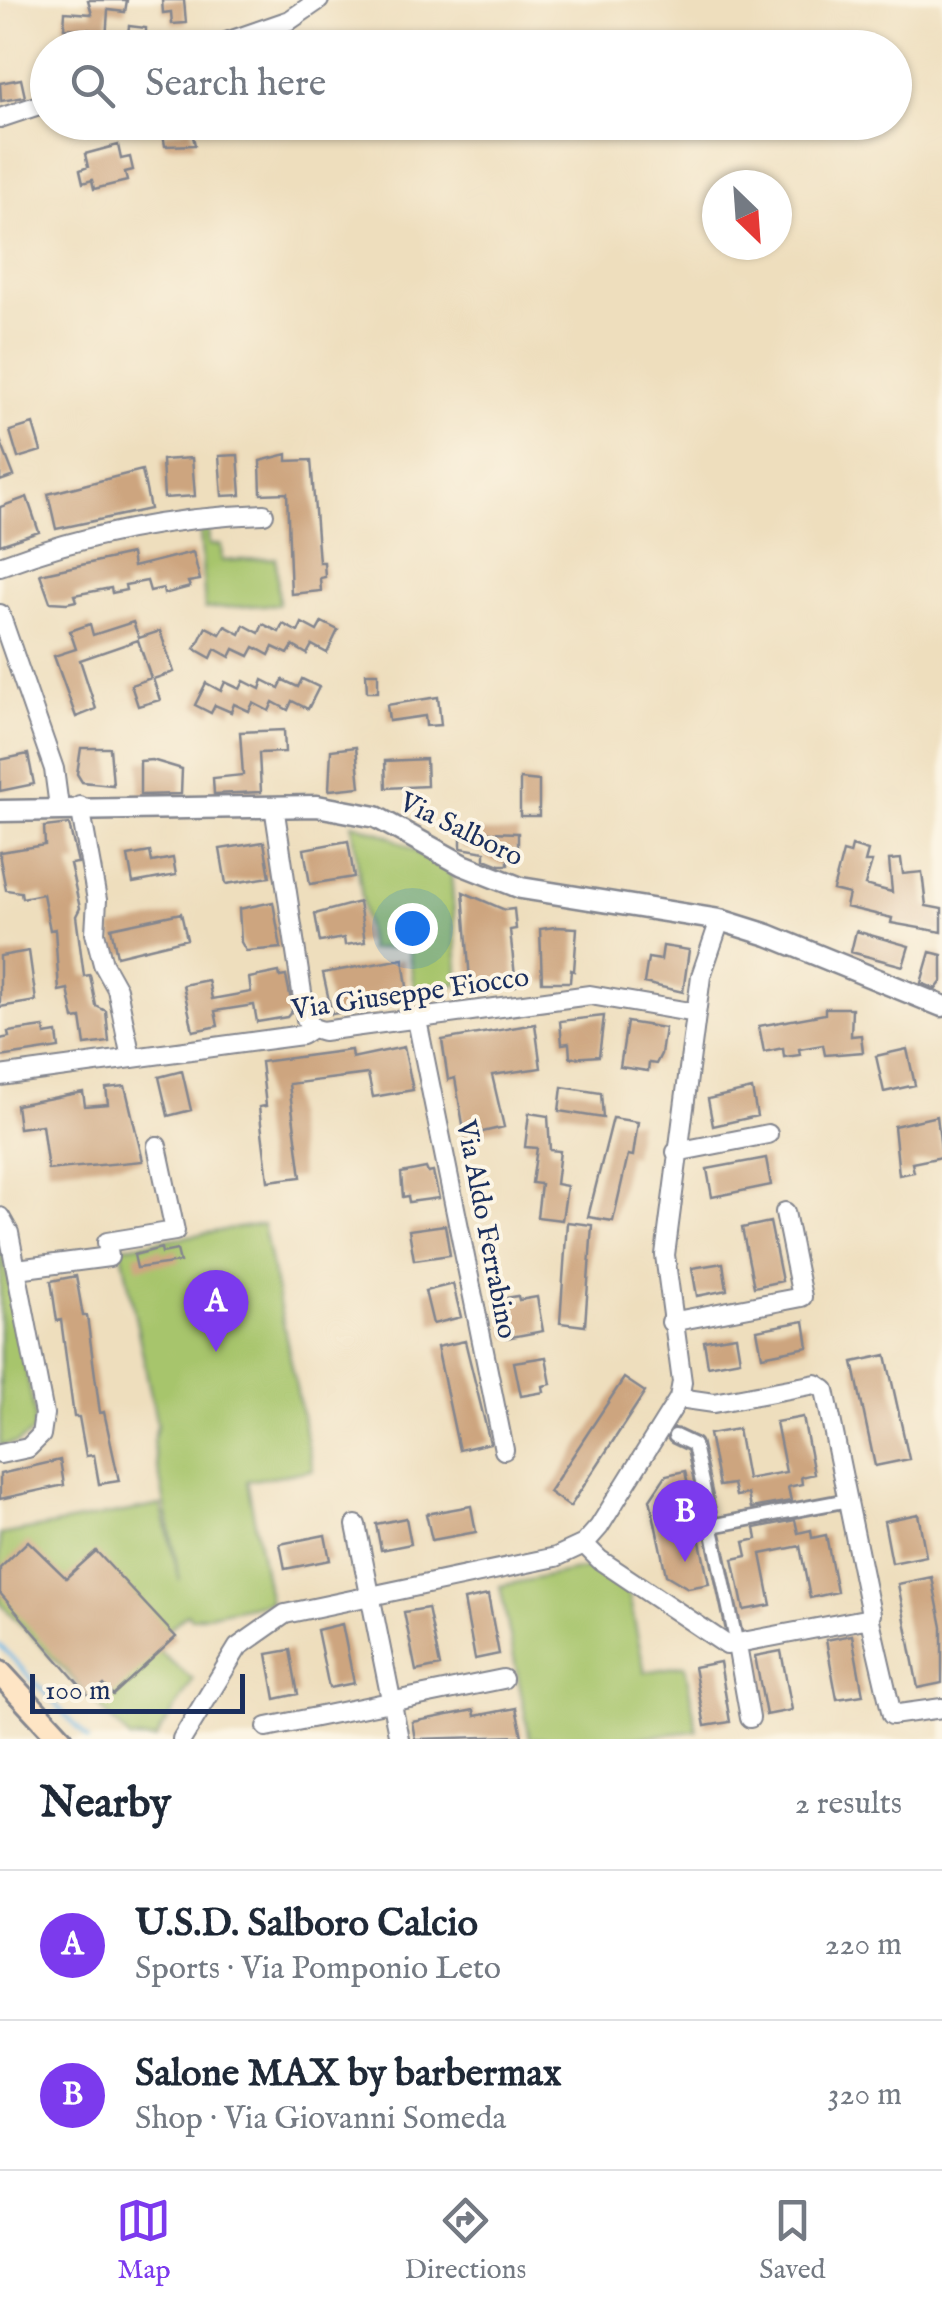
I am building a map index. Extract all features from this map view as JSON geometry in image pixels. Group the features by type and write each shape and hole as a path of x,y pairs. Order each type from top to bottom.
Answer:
{"main road":[{"path":"0,1674 61,1739"}],"street":[{"path":"261,30 290,20 319,0"},
{"path":"0,118 30,108"},
{"path":"0,566 37,551 162,522 264,514"},
{"path":"0,614 98,900 95,933 103,964 117,989 132,1058"},
{"path":"274,806 306,1019 312,1028"},
{"name":"Via Salboro","path":"0,811 317,806 376,817 462,865 521,888 720,920 768,935 942,1006"},
{"path":"182,1739 238,1647 260,1628 308,1606 556,1557 584,1544 680,1398 682,1382 665,1255 696,1012 702,976 720,920"},
{"name":"Via Giuseppe Fiocco","path":"0,1076 302,1034 312,1028 323,1031 416,1020 590,995 696,1012"},
{"name":"Via Aldo Ferrabino","path":"416,1020 504,1450"},
{"path":"676,1152 768,1134"},
{"path":"17,1270 109,1257 106,1242 175,1230 157,1146"},
{"path":"671,1322 802,1297 785,1212"},
{"path":"0,1218 9,1233 44,1414 42,1436 28,1448 0,1454"},
{"path":"680,1398 714,1403 808,1385 821,1386 828,1395 869,1616 892,1715 942,1708"},
{"path":"674,1436 694,1445 750,1718"},
{"path":"711,1526 848,1500"},
{"path":"356,1525 399,1739"},
{"path":"584,1544 659,1601 727,1645 869,1616"},
{"path":"267,1727 503,1679"}],"green space":[{"path":"208,529 209,545 221,545 222,561 276,558 279,604 205,609 200,530"},
{"path":"352,823 389,836 451,872 459,984 414,988 408,946 369,950"},
{"path":"263,1224 313,1470 247,1481 270,1602 191,1618 187,1613 169,1629 160,1652 193,1680 156,1739 130,1739 0,1603 0,1535 161,1505 180,1581 153,1443 157,1425 121,1247"},
{"path":"0,1237 35,1415 33,1432 17,1443 0,1445"},
{"path":"592,1567 628,1591 645,1672 685,1665 697,1731 624,1739 530,1739 500,1586"}],"building":[{"path":"88,0 127,0 125,12 108,10 107,30 64,28 65,12 92,14"},
{"path":"162,0 184,0 186,23 172,24 171,12 163,13"},
{"path":"21,79 25,97 1,101 0,83"},
{"path":"164,140 194,140 195,145 165,146"},
{"path":"118,145 121,159 130,157 133,170 125,172 127,181 94,189 92,180 83,183 80,170 88,167 85,154"},
{"path":"33,424 41,451 18,458 10,431"},
{"path":"0,440 14,476 0,481"},
{"path":"287,454 287,461 311,460 319,562 324,562 321,591 291,594 287,493 261,494 260,461"},
{"path":"238,455 241,495 222,496 219,456"},
{"path":"192,458 195,496 164,498 162,460"},
{"path":"142,470 150,509 56,529 48,494"},
{"path":"27,497 39,532 0,545 0,507"},
{"path":"193,552 200,580 164,594 163,588 150,591 147,581 125,585 126,590 112,593 111,588 74,595 76,601 67,603 50,602 40,574 131,554 133,567"},
{"path":"133,622 139,638 160,631 174,672 153,679 160,700 138,706 131,685 151,678 138,640 80,660 96,709 76,717 54,656 76,649 70,631 90,624 93,635"},
{"path":"322,622 338,630 327,653 312,645 307,654 293,646 288,654 273,647 269,655 254,647 249,656 234,649 230,657 215,649 211,658 195,649 206,627 220,634 225,626 240,634 244,625 259,633 263,624 279,632 283,624 298,632 302,623 317,631"},
{"path":"366,673 378,673 378,692 367,692"},
{"path":"302,679 319,687 308,709 292,701 288,710 273,702 269,711 253,703 249,711 234,704 231,712 215,705 211,713 195,705 206,683 221,691 225,682 240,689 244,681 260,689 263,680 279,688 283,680 298,687"},
{"path":"438,697 441,725 426,726 425,716 389,721 387,705"},
{"path":"284,730 285,752 259,753 261,792 214,794 213,778 243,775 240,732"},
{"path":"356,747 360,787 329,790 331,750"},
{"path":"81,748 110,748 113,785 82,782 77,774"},
{"path":"28,754 34,784 0,791 0,760"},
{"path":"426,759 427,786 386,788 385,761"},
{"path":"152,760 182,769 181,794 140,795 140,761"},
{"path":"520,779 539,781 539,816 520,816"},
{"path":"69,824 78,863 70,864 80,908 76,916 84,976 90,975 96,1006 106,1011 109,1042 85,1045 81,1018 74,1019 68,989 59,991 55,929 50,930 43,894 22,898 21,892 6,890 0,859 0,852 45,845 44,827"},
{"path":"461,831 518,833 518,850 508,850 508,865 500,865 485,859 485,852 461,848"},
{"path":"348,841 354,877 310,884 304,849"},
{"path":"264,842 270,877 226,884 220,849"},
{"path":"852,846 868,851 865,862 872,862 865,885 892,892 889,860 901,859 903,874 922,872 926,906 942,909 942,932 891,923 892,918 846,907 849,894 833,890 843,852 850,854"},
{"path":"150,852 152,862 173,858 176,875 133,883 128,856"},
{"path":"463,892 505,910 514,909 516,929 510,930 516,986 471,993"},
{"path":"273,902 281,948 246,951 241,942 239,909"},
{"path":"359,902 365,942 345,945 344,938 320,942 315,914"},
{"path":"181,913 187,939 117,956 111,928"},
{"path":"577,928 570,982 542,982 540,929"},
{"path":"856,931 909,946 903,966 851,952"},
{"path":"663,946 689,950 683,992 644,983 648,958 661,960"},
{"path":"29,951 36,1001 0,1007 0,956"},
{"path":"930,952 942,955 942,981 936,989 921,983"},
{"path":"403,959 409,1001 332,1014 323,973"},
{"path":"279,972 280,977 286,976 290,995 292,1011 287,1017 257,1022 254,1005 215,1011 218,1026 193,1031 183,985 208,980 212,999 251,992 249,978"},
{"path":"825,1008 852,1008 851,1036 861,1035 863,1052 825,1055 823,1045 799,1049 800,1055 784,1057 783,1048 764,1052 759,1026 825,1014"},
{"path":"604,1016 599,1056 570,1058 569,1043 562,1044 560,1021"},
{"path":"627,1022 665,1028 661,1054 656,1064 649,1063 648,1071 620,1067"},
{"path":"535,1024 541,1068 492,1075 504,1127 465,1136 455,1078 448,1080 442,1040"},
{"path":"44,1027 45,1035 57,1033 59,1048 0,1057 0,1039 9,1037 8,1032"},
{"path":"404,1047 413,1090 373,1097 368,1074 289,1084 301,1177 268,1181 259,1107 266,1106 261,1062 351,1050 352,1058"},
{"path":"907,1049 915,1085 884,1092 876,1056"},
{"path":"182,1071 191,1110 168,1116 159,1077"},
{"path":"125,1086 143,1161 48,1170 42,1125 19,1128 16,1105 83,1092 85,1106 108,1104 106,1088"},
{"path":"562,1087 601,1093 603,1118 559,1111"},
{"path":"752,1089 757,1116 713,1126 708,1099"},
{"path":"529,1113 548,1116 550,1150 560,1151 556,1184 567,1186 562,1220 537,1217 541,1184 532,1183 537,1148 525,1147"},
{"path":"937,1116 942,1157 912,1163 914,1172 899,1175 894,1126"},
{"path":"613,1118 638,1122 633,1156 628,1155 613,1221 588,1217"},
{"path":"766,1158 771,1185 712,1197 707,1169"},
{"path":"426,1168 428,1173 433,1172 439,1198 409,1202 408,1196 403,1197 401,1173"},
{"path":"567,1222 592,1225 585,1326 560,1323"},
{"path":"770,1222 782,1281 754,1287 742,1228"},
{"path":"445,1225 450,1255 414,1260 409,1230"},
{"path":"161,1248 162,1253 177,1250 180,1262 137,1268 134,1255"},
{"path":"723,1263 727,1290 697,1296 692,1268"},
{"path":"76,1276 83,1316 87,1316 100,1413 104,1412 119,1481 99,1484 94,1455 86,1456 79,1417 74,1417 61,1320 57,1321 51,1281"},
{"path":"453,1284 461,1317 433,1324 425,1291"},
{"path":"518,1296 519,1300 537,1297 543,1331 506,1338 499,1299"},
{"path":"804,1321 808,1347 762,1356 757,1330"},
{"path":"736,1336 740,1360 708,1366 704,1341"},
{"path":"465,1341 490,1443 459,1450 437,1347"},
{"path":"886,1355 909,1459 875,1466 853,1362"},
{"path":"546,1357 551,1384 543,1386 544,1392 521,1396 514,1362"},
{"path":"624,1378 645,1392 570,1507 549,1492"},
{"path":"803,1417 814,1474 801,1477 802,1484 788,1487 791,1501 751,1508 748,1494 736,1496 733,1484 719,1486 709,1434 738,1429 747,1479 786,1472 776,1422"},
{"path":"60,1460 64,1485 0,1499 0,1474"},
{"path":"685,1471 709,1584 688,1588 666,1575 650,1499 666,1475"},
{"path":"471,1506 476,1532 432,1540 426,1514"},
{"path":"918,1514 926,1556 892,1563 884,1521"},
{"path":"406,1518 411,1544 381,1550 376,1524"},
{"path":"795,1520 798,1533 811,1530 812,1538 826,1535 837,1592 810,1598 800,1546 761,1554 771,1605 744,1610 733,1559 747,1556 744,1542 757,1539 755,1528"},
{"path":"325,1535 330,1560 285,1569 280,1544"},
{"path":"28,1541 66,1578 96,1551 176,1637 113,1695 104,1685 90,1697 0,1593 0,1568"},
{"path":"932,1577 942,1627 942,1683 918,1688 898,1584"},
{"path":"488,1595 499,1654 475,1659 464,1600"},
{"path":"428,1608 440,1666 416,1671 404,1612"},
{"path":"342,1624 354,1683 329,1688 317,1630"},
{"path":"852,1635 863,1695 837,1699 826,1640"},
{"path":"290,1650 298,1694 275,1699 267,1654"},
{"path":"781,1651 792,1710 766,1715 755,1656"},
{"path":"720,1662 730,1722 705,1726 694,1667"},
{"path":"516,1708 522,1736 415,1739 412,1722 474,1710 475,1716"}],"waterway":[{"path":"0,1645 88,1739"}],"place":[{"name":"U.S.D. Salboro Calcio","path":"216,1352"},
{"name":"Salone MAX by barbermax","path":"685,1562"}]}
